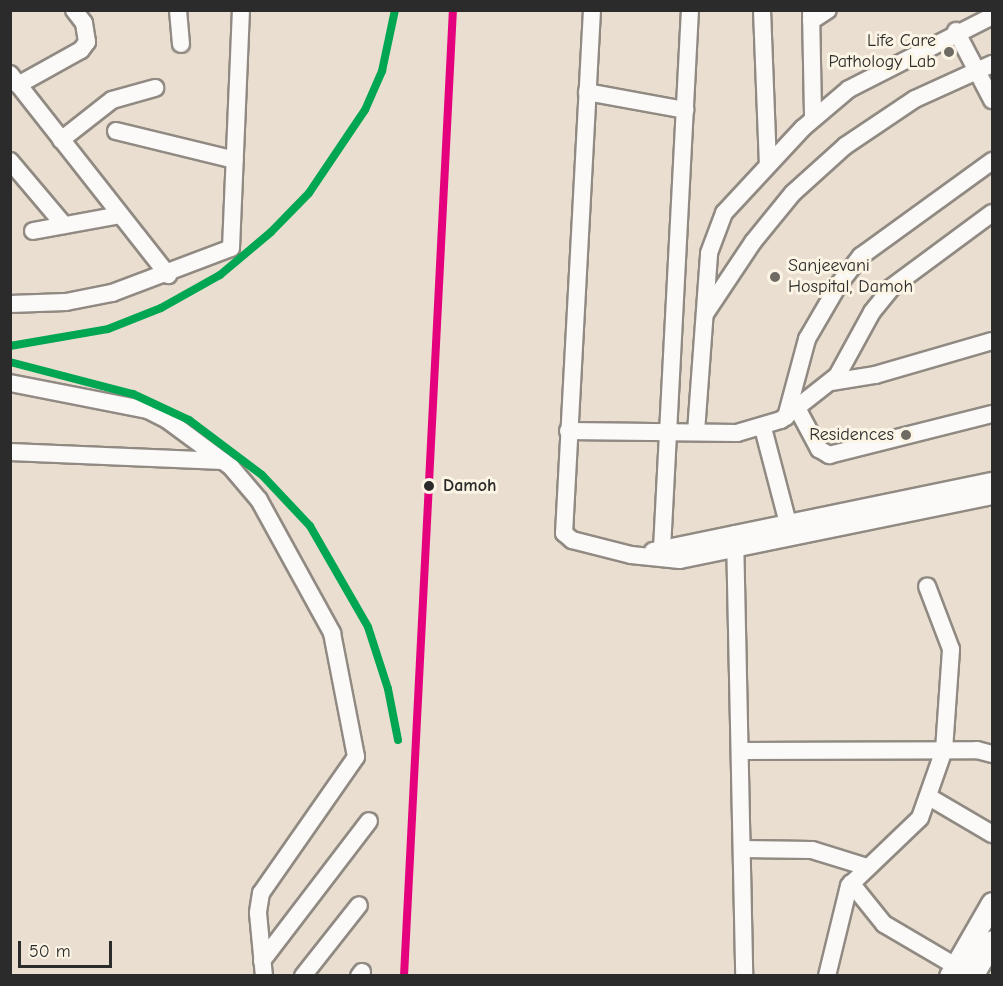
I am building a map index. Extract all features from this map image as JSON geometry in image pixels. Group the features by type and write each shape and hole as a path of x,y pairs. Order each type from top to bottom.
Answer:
{"main road":[{"path":"963,973 993,903"},
{"path":"963,973 993,941"}],"street":[{"path":"75,10 84,23 87,42 81,50 14,79 168,274"},
{"path":"178,10 181,44"},
{"path":"10,304 56,303 112,293 168,274 231,248 242,10"},
{"path":"592,10 564,533 572,540 631,555 680,560 788,523 896,508"},
{"path":"662,549 670,432 690,10"},
{"path":"762,10 768,164"},
{"path":"813,118 811,16 828,10"},
{"path":"696,432 709,253 715,231 737,195 813,118 871,75 993,16 989,10"},
{"path":"956,32 993,100"},
{"path":"705,316 753,242 793,193 828,162 915,99 993,64"},
{"path":"61,140 112,100 155,88"},
{"path":"587,92 686,110"},
{"path":"116,131 235,160"},
{"path":"10,160 64,225"},
{"path":"993,160 861,256 838,284 807,339 792,412 819,450 829,455 993,414"},
{"path":"568,431 737,433 763,428 792,412 831,382 887,292 993,213"},
{"path":"33,231 120,215"},
{"path":"831,382 875,375 993,341"},
{"path":"10,383 148,410 166,419 223,461 259,500 332,633 357,750 352,765 261,893 258,913 263,968"},
{"path":"763,428 788,523"},
{"path":"10,452 223,461"},
{"path":"631,555 662,549 736,541 980,493 993,481"},
{"path":"736,541 744,975"},
{"path":"827,975 851,883 914,827 929,797 944,750 952,660 927,586"},
{"path":"740,751 977,750 993,754"},
{"path":"929,797 993,834"},
{"path":"263,968 369,821"},
{"path":"742,849 812,850 867,867"},
{"path":"851,883 884,924 963,973"},
{"path":"303,975 359,905"}],"transit line":[{"path":"10,346 108,329 161,308 220,275 271,232 309,193 365,110 382,71 395,10"},
{"path":"404,976 453,10"},
{"path":"10,362 133,394 189,420 262,475 310,526 368,627 388,689 398,740"}],"place":[{"name":"Life Care Pathology Lab","path":"949,52"},
{"name":"Sanjeevani Hospital, Damoh","path":"775,277"},
{"name":"Residences","path":"906,435"},
{"name":"Damoh","path":"429,486"}]}
